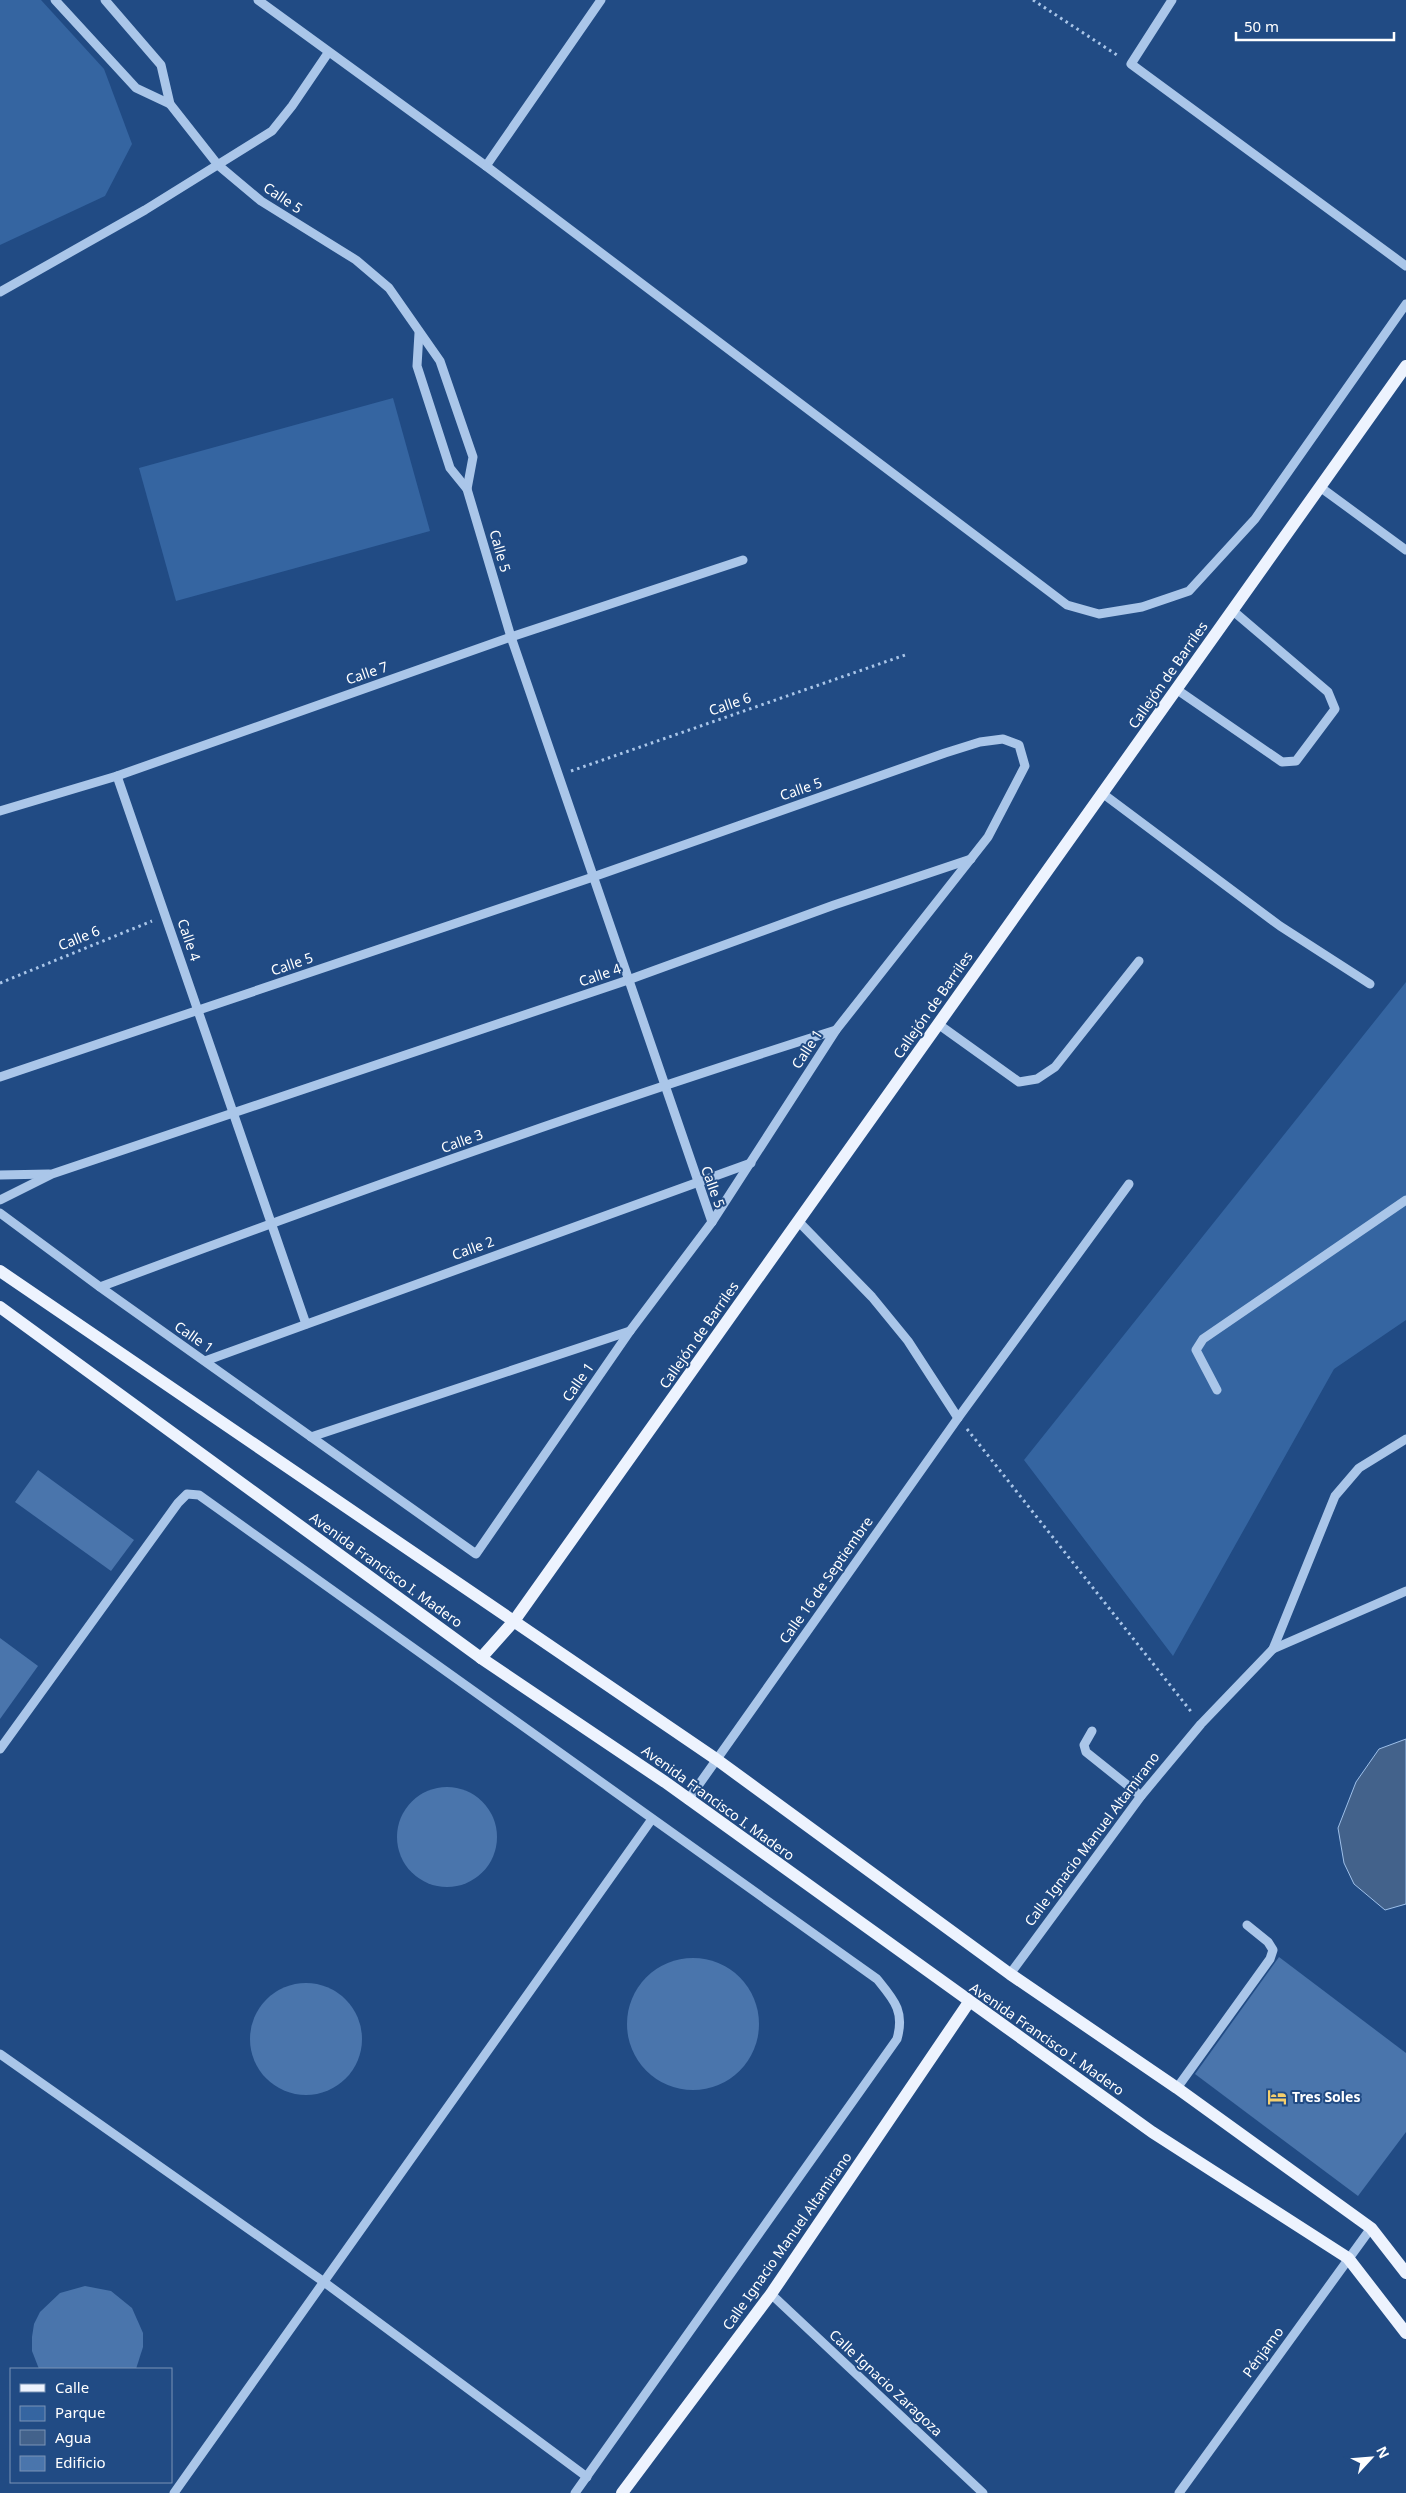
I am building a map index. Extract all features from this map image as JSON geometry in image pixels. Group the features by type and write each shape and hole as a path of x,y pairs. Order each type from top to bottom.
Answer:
{"main road":[{"name":"Callejón de Barriles","path":"481,1658 514,1621 1406,366"},
{"name":"Avenida Francisco I. Madero","path":"0,1271 716,1759 1010,1974 1177,2088 1371,2228 1406,2273"},
{"name":"Avenida Francisco I. Madero","path":"0,1307 481,1658 688,1800 1152,2132 1348,2258 1406,2333"},
{"name":"Calle Ignacio Manuel Altamirano","path":"622,2493 771,2294 969,2002"}],"street":[{"path":"55,0 136,88 170,104"},
{"path":"105,0 161,65 170,104"},
{"path":"258,0 328,53 486,166 1067,605 1099,614 1142,607 1189,592 1255,519 1406,304"},
{"path":"486,166 601,0"},
{"path":"1172,0 1131,64 1406,266"},
{"path":"0,292 145,210 272,131 292,106 328,53"},
{"name":"Calle 5","path":"170,104 218,165 261,201 356,260 389,288 418,334 440,361 473,457 467,489"},
{"name":"Calle 5","path":"418,334 417,366 450,468 467,489 511,638 560,775 696,1182 712,1222"},
{"path":"1320,487 1406,550"},
{"name":"Calle 7","path":"0,811 117,776 511,638 743,560"},
{"path":"1176,689 1282,762 1296,761 1335,710 1328,692 1232,610"},
{"name":"Calle 5","path":"0,1077 593,877 953,750 1003,739 1018,745"},
{"name":"Calle 1","path":"0,1213 100,1287 476,1554 630,1331 712,1222 836,1030 988,837 1025,766 1018,745"},
{"name":"Calle 4","path":"117,776 200,1010 306,1324"},
{"path":"1102,793 1280,926 1370,984"},
{"name":"Calle 4","path":"0,1200 52,1174 628,980 834,905 971,859"},
{"path":"938,1024 1019,1082 1037,1079 1055,1067 1139,961"},
{"name":"Calle 3","path":"100,1287 272,1223 663,1084 836,1030"},
{"name":"Calle 2","path":"205,1361 751,1163"},
{"name":"Calle 4","path":"0,1176 52,1174"},
{"name":"Calle 16 de Septiembre","path":"688,1800 958,1418 1129,1184"},
{"path":"1217,1390 1196,1350 1203,1339 1406,1200"},
{"path":"798,1221 872,1296 908,1341 958,1418"},
{"path":"311,1437 630,1331"},
{"path":"1272,1649 1335,1496 1359,1468 1406,1439"},
{"path":"1,1747 178,1503 187,1494 199,1495 877,1979 900,2010 901,2025 897,2039 575,2493"},
{"path":"1272,1649 1406,1591"},
{"name":"Calle Ignacio Manuel Altamirano","path":"1010,1974 1141,1796 1201,1724 1272,1649"},
{"path":"1092,1731 1084,1745 1086,1752 1141,1796"},
{"path":"174,2493 652,1819"},
{"path":"1177,2088 1270,1959 1273,1950 1268,1942 1248,1925"},
{"path":"0,2054 324,2282 587,2477"},
{"name":"Pénjamo","path":"1179,2493 1371,2228"},
{"name":"Calle Ignacio Zaragoza","path":"771,2294 983,2493"}],"path":[{"path":"1033,0 1131,64"},
{"name":"Calle 6","path":"560,775 908,654"},
{"name":"Calle 6","path":"0,982 166,915"},
{"path":"958,1418 1201,1724"}],"green space":[{"path":"0,0 41,0 104,69 132,144 105,196 0,245"},
{"path":"393,398 430,531 176,601 139,468"},
{"path":"1406,982 1406,1320 1334,1369 1173,1656 1024,1460"}],"water":[{"path":"1406,1739 1406,1904 1385,1910 1354,1884 1344,1863 1338,1828 1356,1782 1379,1749"}],"building":[{"path":"38,1470 134,1540 111,1571 15,1502"},
{"path":"0,1638 38,1666 0,1719"},
{"path":"447,1787 466,1791 482,1802 493,1818 497,1837 493,1856 482,1872 466,1883 447,1887 428,1883 412,1872 401,1856 397,1837 401,1818 412,1802 428,1791"},
{"path":"1279,1957 1406,2053 1406,2132 1358,2196 1195,2074"},
{"path":"693,1958 718,1963 729,1969 739,1978 748,1988 754,1999 759,2024 754,2049 748,2060 739,2070 729,2079 718,2085 693,2090 668,2085 657,2079 647,2070 638,2060 632,2049 627,2024 632,1999 638,1988 647,1978 657,1969 668,1963"},
{"path":"306,1983 327,1988 345,2000 357,2018 362,2039 357,2060 345,2078 327,2090 306,2095 285,2090 267,2078 255,2060 250,2039 255,2018 267,2000 285,1988"},
{"path":"85,2286 111,2291 132,2308 143,2333 143,2347 136,2368 39,2368 32,2351 34,2324 40,2312 60,2293"}],"place":[{"name":"Tres Soles","path":"1277,2097"}]}
